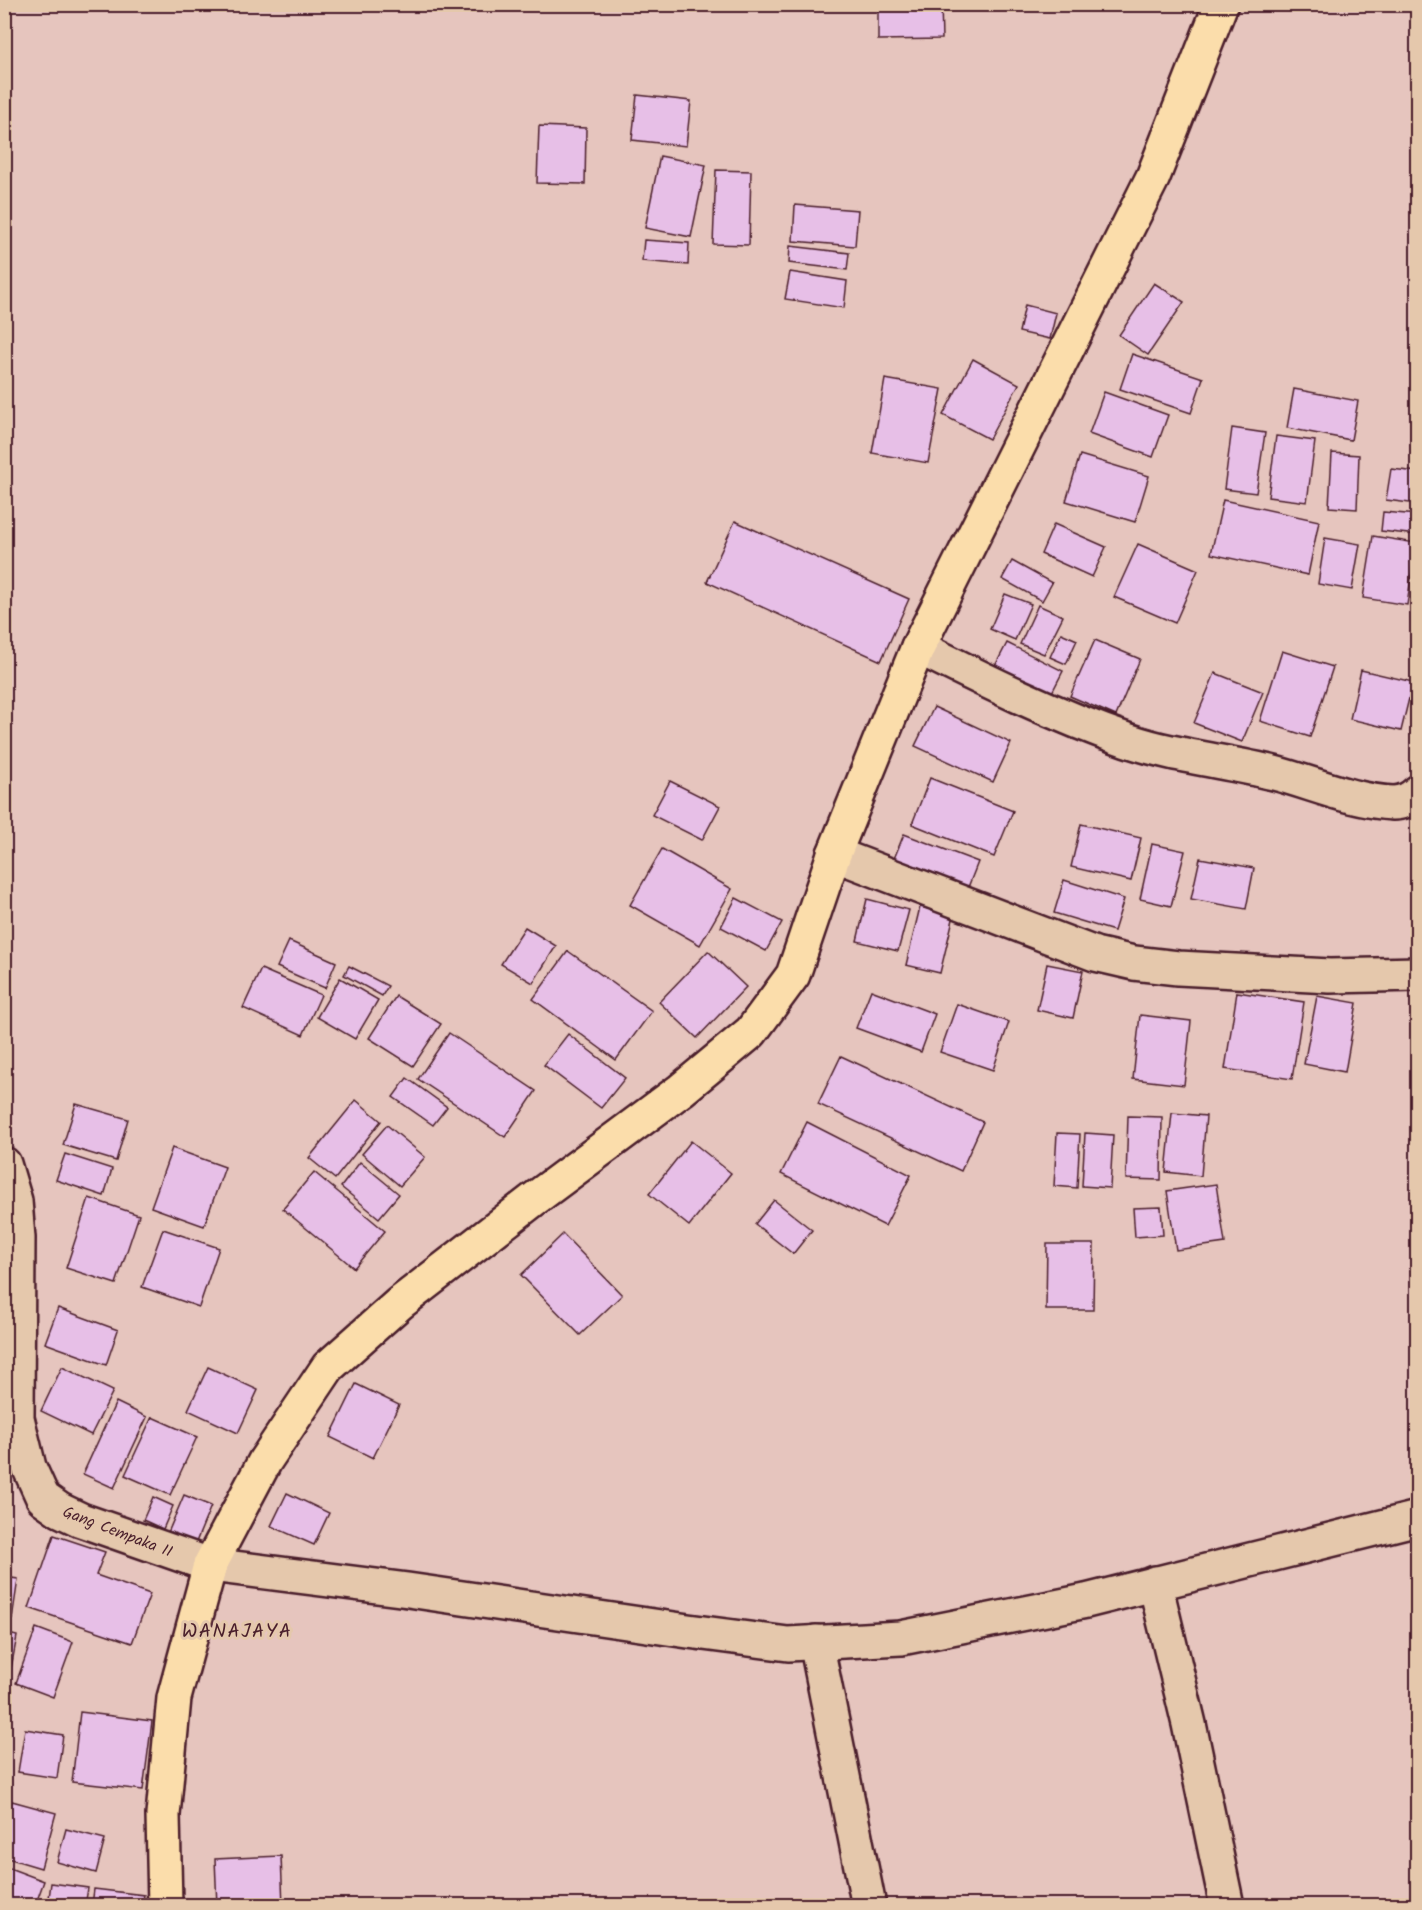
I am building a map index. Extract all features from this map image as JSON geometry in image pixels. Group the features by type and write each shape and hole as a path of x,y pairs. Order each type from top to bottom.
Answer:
{"main road":[{"path":"165,1905 163,1815 174,1698 210,1565 265,1461 328,1366 400,1303 681,1090 751,1032 793,975 834,854 918,646 1153,177 1221,4"}],"street":[{"path":"918,646 1019,698 1128,740 1275,773 1327,789 1380,801 1396,803 1408,800 1418,792"},
{"path":"834,854 1095,954 1134,963 1178,968 1330,976 1418,974"},
{"name":"Gang Cempaka II","path":"4,1164 15,1201 18,1238 17,1418 30,1467 44,1498 60,1510 81,1520 210,1565 420,1591 788,1644 901,1638 1086,1601 1418,1518"},
{"path":"1155,1583 1189,1724 1227,1905"},
{"path":"816,1642 869,1905"}],"building":[{"path":"878,4 941,4 942,39 878,40"},
{"path":"637,95 691,101 686,146 632,140"},
{"path":"539,126 586,128 585,184 537,183"},
{"path":"660,156 706,165 691,237 645,228"},
{"path":"716,170 751,171 749,245 713,244"},
{"path":"795,205 858,210 855,246 793,241"},
{"path":"644,240 689,243 688,265 642,261"},
{"path":"790,246 849,253 847,270 789,263"},
{"path":"790,272 847,281 844,308 785,299"},
{"path":"1154,283 1184,302 1148,355 1119,335"},
{"path":"1025,305 1056,313 1050,339 1019,332"},
{"path":"1132,354 1203,378 1191,413 1120,389"},
{"path":"973,359 1019,384 989,439 943,415"},
{"path":"885,379 942,389 928,463 872,453"},
{"path":"1294,389 1358,401 1351,440 1287,428"},
{"path":"1104,392 1168,415 1153,457 1089,434"},
{"path":"1232,428 1265,433 1256,493 1224,489"},
{"path":"1276,436 1315,441 1307,502 1268,497"},
{"path":"1332,453 1359,455 1357,509 1329,507"},
{"path":"1080,455 1149,476 1135,522 1066,501"},
{"path":"1391,469 1418,472 1418,504 1386,500"},
{"path":"1223,500 1319,521 1308,575 1211,554"},
{"path":"1383,512 1418,515 1418,535 1381,531"},
{"path":"735,521 909,599 881,661 707,582"},
{"path":"1054,524 1106,547 1092,577 1041,554"},
{"path":"1373,536 1416,543 1407,605 1363,598"},
{"path":"1325,538 1360,544 1352,590 1318,584"},
{"path":"1138,544 1198,570 1175,623 1114,597"},
{"path":"1012,561 1052,583 1042,601 1002,579"},
{"path":"1005,594 1031,604 1015,640 990,629"},
{"path":"1038,605 1063,616 1044,654 1020,644"},
{"path":"1061,633 1077,640 1066,664 1050,657"},
{"path":"1095,640 1140,659 1116,716 1070,696"},
{"path":"1007,643 1063,671 1048,700 992,672"},
{"path":"1282,651 1333,667 1310,737 1260,721"},
{"path":"1361,670 1413,682 1401,731 1350,719"},
{"path":"1215,673 1263,692 1242,742 1194,723"},
{"path":"934,707 1011,743 993,782 915,746"},
{"path":"930,778 1013,811 994,857 912,824"},
{"path":"670,781 720,806 702,840 652,815"},
{"path":"1081,824 1141,838 1131,881 1071,867"},
{"path":"904,834 978,862 963,900 889,871"},
{"path":"1152,844 1185,851 1171,906 1140,899"},
{"path":"662,849 732,889 700,945 630,905"},
{"path":"1200,858 1254,868 1246,909 1191,899"},
{"path":"1064,880 1124,899 1114,931 1054,913"},
{"path":"736,898 782,922 766,951 721,927"},
{"path":"867,899 909,910 898,951 857,941"},
{"path":"920,907 954,915 940,973 906,965"},
{"path":"525,927 556,946 533,983 501,964"},
{"path":"289,941 336,962 325,988 277,967"},
{"path":"568,951 652,1011 616,1060 533,999"},
{"path":"708,951 746,987 697,1038 659,1002"},
{"path":"1047,964 1083,971 1073,1018 1037,1010"},
{"path":"349,966 388,986 382,996 344,975"},
{"path":"261,969 321,995 303,1035 243,1008"},
{"path":"340,978 378,1000 355,1039 317,1017"},
{"path":"871,990 935,1014 921,1052 856,1028"},
{"path":"1237,992 1304,1002 1292,1079 1225,1069"},
{"path":"396,996 441,1024 413,1066 369,1038"},
{"path":"1317,996 1357,1003 1345,1072 1304,1064"},
{"path":"957,1004 1009,1022 993,1070 940,1052"},
{"path":"1140,1015 1191,1021 1184,1085 1133,1079"},
{"path":"449,1033 536,1091 505,1137 418,1079"},
{"path":"568,1034 625,1078 601,1108 544,1065"},
{"path":"841,1056 983,1122 961,1171 818,1104"},
{"path":"407,1078 447,1107 433,1125 393,1097"},
{"path":"356,1100 381,1121 335,1179 309,1158"},
{"path":"76,1104 128,1119 116,1161 63,1145"},
{"path":"1172,1113 1206,1116 1201,1176 1166,1172"},
{"path":"1128,1116 1162,1117 1161,1180 1126,1179"},
{"path":"807,1122 911,1175 885,1226 781,1174"},
{"path":"387,1125 425,1157 400,1186 362,1154"},
{"path":"1057,1133 1080,1134 1077,1188 1054,1186"},
{"path":"1085,1133 1113,1135 1110,1188 1082,1186"},
{"path":"691,1141 731,1173 689,1226 649,1194"},
{"path":"172,1148 225,1167 204,1226 151,1207"},
{"path":"65,1154 112,1169 104,1196 56,1180"},
{"path":"360,1162 399,1194 379,1218 341,1187"},
{"path":"314,1172 385,1231 354,1268 283,1209"},
{"path":"1216,1184 1225,1243 1176,1250 1167,1191"},
{"path":"89,1198 139,1215 116,1284 66,1268"},
{"path":"774,1200 812,1230 793,1254 755,1224"},
{"path":"1161,1207 1163,1235 1135,1237 1133,1208"},
{"path":"163,1229 219,1248 199,1307 142,1287"},
{"path":"563,1234 622,1295 580,1335 521,1275"},
{"path":"1047,1244 1094,1244 1093,1310 1046,1310"},
{"path":"58,1308 118,1330 106,1365 45,1343"},
{"path":"62,1367 113,1391 91,1435 41,1411"},
{"path":"208,1367 258,1390 238,1433 188,1410"},
{"path":"356,1384 399,1405 373,1458 330,1437"},
{"path":"116,1402 147,1417 114,1488 83,1474"},
{"path":"152,1417 197,1437 170,1495 125,1475"},
{"path":"287,1493 329,1513 314,1545 271,1526"},
{"path":"184,1495 211,1506 194,1547 167,1535"},
{"path":"153,1497 173,1506 163,1529 143,1520"},
{"path":"54,1535 105,1552 96,1575 150,1594 132,1643 29,1608"},
{"path":"4,1577 18,1579 12,1619 4,1618"},
{"path":"36,1628 73,1642 53,1697 16,1683"},
{"path":"4,1633 17,1636 7,1690 4,1690"},
{"path":"80,1712 152,1721 143,1790 72,1782"},
{"path":"25,1729 63,1735 57,1778 18,1772"},
{"path":"12,1801 56,1813 41,1868 4,1857 4,1827"},
{"path":"66,1829 105,1839 96,1873 57,1862"},
{"path":"281,1856 283,1906 217,1906 215,1859"},
{"path":"4,1866 44,1881 35,1906 4,1906"},
{"path":"51,1883 88,1888 85,1906 48,1906"},
{"path":"94,1889 144,1895 142,1906 92,1906"}],"district":[{"name":"WANAJAYA","path":"237,1630"}]}
